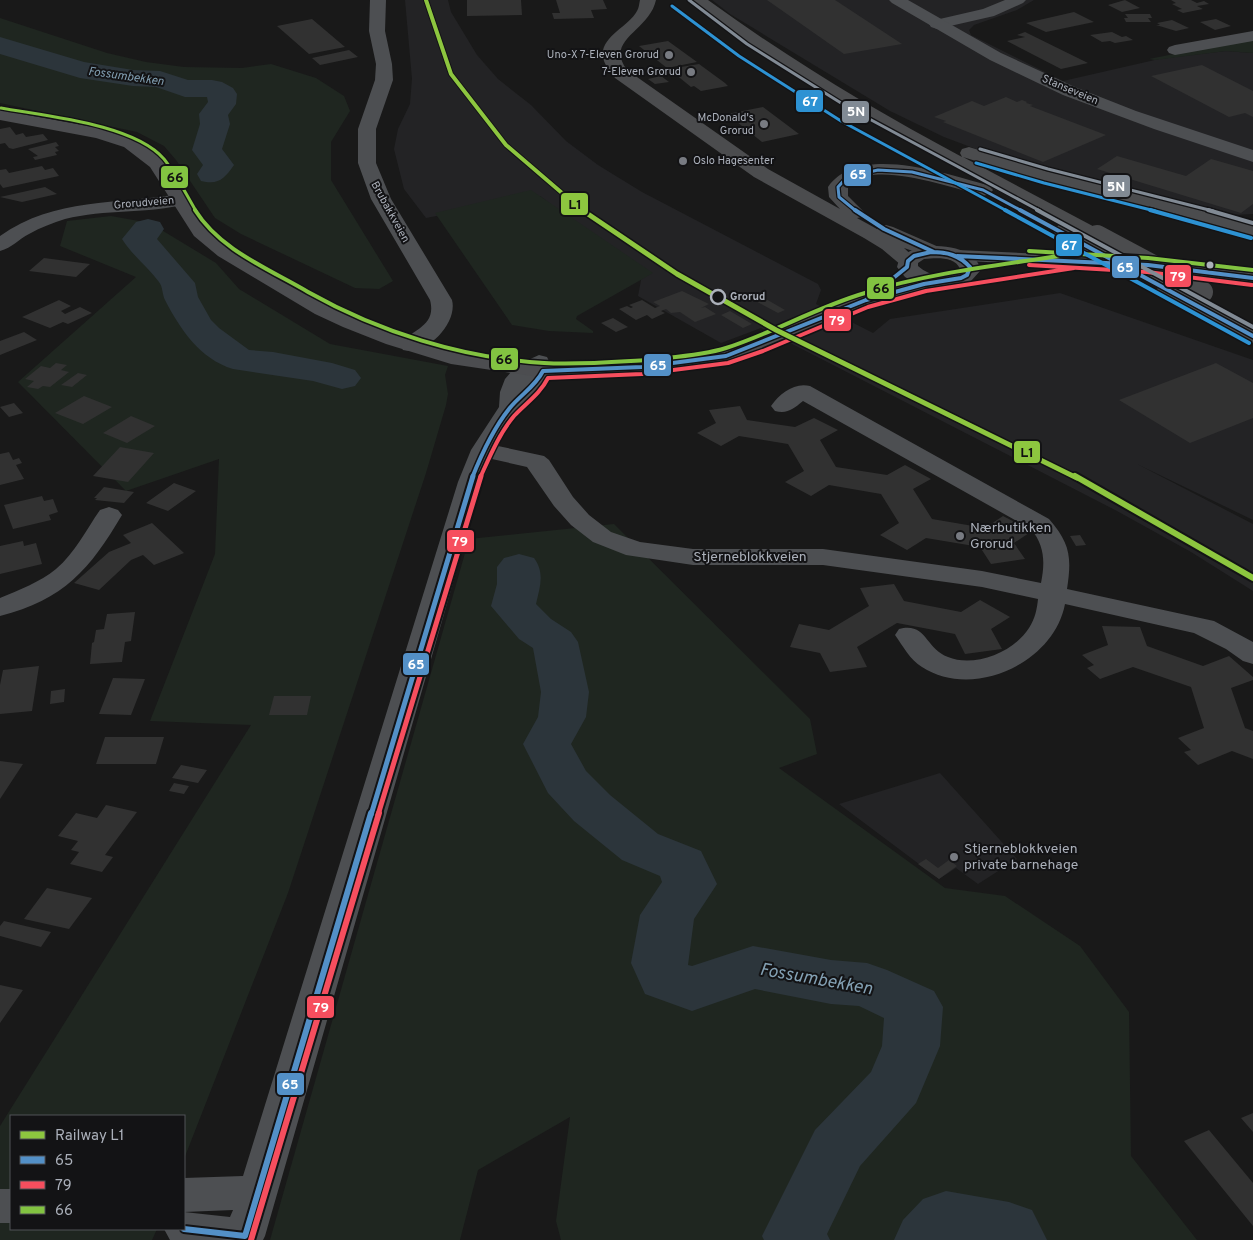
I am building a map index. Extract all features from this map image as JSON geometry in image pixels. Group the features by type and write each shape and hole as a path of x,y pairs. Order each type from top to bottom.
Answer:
{"highway":[{"path":"648,0 648,6 644,15 619,37 612,48 612,60 627,79 643,92 660,100 738,155 760,173 889,245 908,264"},
{"path":"676,0 743,50 845,114 1253,336"},
{"path":"698,0 798,70 901,132 1253,319"},
{"path":"901,132 1025,172 1198,215 1253,231"},
{"path":"738,155 772,169 903,240 934,252"},
{"path":"855,213 839,197 838,187 848,177 866,171 901,170 982,190"}],"main road":[{"path":"0,115 99,133 130,143 157,162 180,200"},
{"name":"Grorudveien","path":"180,200 201,232 224,252 323,309 365,328 451,357 535,367 572,369 642,367 726,356 866,300 951,280"},
{"name":"Grorudveien","path":"866,300 917,255 934,252"},
{"path":"908,264 919,277 951,280 967,275 970,267 964,259 934,252"}],"street":[{"name":"Brubakkveien","path":"378,0 377,31 384,64 384,80 367,129 367,162 376,191 441,300 444,314 420,347"},
{"name":"Stanseveien","path":"897,0 1012,65 1080,96 1172,130 1253,156"},
{"path":"937,24 988,13 1018,0"},
{"path":"1175,50 1253,36"},
{"name":"Grorudveien","path":"0,245 41,220 64,212 93,208 158,204 180,200"},
{"name":"Grorudveien","path":"957,256 1172,267 1253,278"},
{"name":"Grorudveien","path":"951,280 1073,261"},
{"path":"185,1229 244,1238 464,503 483,450 511,407 531,391 535,367"},
{"path":"783,406 802,391 1040,524 1050,534 1056,546 1058,563 1047,621 1033,642 1010,659 982,669 960,671 937,664 924,656 909,635"},
{"name":"Stjerneblokkveien","path":"483,450 535,461 540,465 563,501 580,520 602,537 635,549 693,557 823,557 982,579 1204,627 1236,643 1253,655"},
{"path":"0,608 20,600 65,575 96,538 109,515"},
{"path":"185,1195 258,1192"}],"shaded area":[{"path":"405,0 448,0 451,12 477,55 498,79 531,105 566,141 598,165 642,192 818,284 821,290 816,304 873,333 890,319 1060,293 1253,360 1253,520 1137,464 1253,524 1253,591 1191,552 1117,511 761,328 721,343 638,296 642,275 540,196 426,218 404,189 394,149 398,129 410,104 412,79"},
{"path":"712,0 1034,0 1017,10 974,25 969,30 971,35 1063,81 1159,59 1226,51 1253,53 1253,214 1233,215 1213,212 1090,183 992,155 944,137 890,111 730,14"},
{"path":"0,18 107,53 146,62 184,67 242,68 271,64 316,78 344,96 350,111 331,142 331,180 393,281 379,289 355,288 241,234 215,218 176,160 164,146 137,132 0,103"},
{"path":"1253,38 1253,53 1226,51 1155,60 1149,59"},
{"path":"531,190 653,273 577,316 576,319 593,331 593,333 549,331 512,325 435,213"},
{"path":"111,216 150,223 216,263 239,289 330,344 448,366 445,375 448,394 446,405 426,473 288,893 185,1156 185,1115 10,1115 10,1230 157,1230 152,1240 0,1240 0,1126 251,725 150,721 215,554 219,459 126,491 18,382 136,277 60,246 67,221"},
{"path":"614,524 810,719 817,754 779,768 945,888 1005,896 1080,946 1129,1012 1131,1156 1197,1240 561,1240 556,1221 570,1117 478,1170 460,1240 270,1240 469,539"},
{"path":"940,773 1017,859 978,884 956,868 939,879 839,804"}],"building":[{"path":"467,0 521,0 522,15 467,16"},
{"path":"556,0 603,0 607,9 591,10 594,18 554,19 552,13 560,13"},
{"path":"767,0 835,0 902,44 844,54"},
{"path":"1125,0 1140,8 1122,12 1108,5"},
{"path":"1171,0 1191,0 1197,3 1204,1 1209,4 1197,6 1203,9 1183,13 1177,10 1182,9 1172,4 1176,3"},
{"path":"1074,12 1094,22 1046,32 1026,23"},
{"path":"1125,14 1150,14 1152,18 1148,18 1151,22 1126,22 1124,18 1128,18"},
{"path":"312,19 345,47 309,54 277,26"},
{"path":"1216,19 1231,26 1215,30 1200,22"},
{"path":"1172,20 1189,28 1176,31 1156,25 1160,25 1157,23"},
{"path":"1025,32 1088,63 1061,69 1007,41 1025,37 1017,35"},
{"path":"1112,32 1133,40 1115,43 1110,41 1102,42 1090,35"},
{"path":"668,41 697,62 667,68 639,46"},
{"path":"349,50 358,57 320,65 312,58"},
{"path":"699,64 728,86 701,91 694,86 691,87 669,69"},
{"path":"1202,65 1253,91 1253,117 1245,113 1229,117 1151,76"},
{"path":"661,76 669,82 655,84 648,79"},
{"path":"1006,97 1017,102 1022,100 1033,105 1030,106 1106,135 1043,162 934,117 972,101 984,106"},
{"path":"763,107 799,134 762,142 727,114"},
{"path":"10,127 16,135 23,133 26,137 43,134 48,140 13,149 9,148 5,143 0,144 0,129"},
{"path":"56,142 59,146 55,147 59,151 55,152 57,155 35,160 33,157 38,156 28,149"},
{"path":"1117,156 1186,176 1211,159 1253,171 1253,204 1241,213 1097,169"},
{"path":"42,166 45,170 53,168 59,176 3,188 0,184 0,170 6,169 9,173"},
{"path":"45,187 57,194 22,202 0,197"},
{"path":"44,258 90,264 76,277 29,271"},
{"path":"682,291 709,304 701,308 705,307 716,314 695,322 680,312 671,313 666,309 661,311 665,313 652,319 647,315 636,320 619,309 627,306 631,308 633,307 629,305 642,300 655,308 660,306 653,302"},
{"path":"754,292 785,310 778,313 746,296"},
{"path":"59,300 71,306 61,311 65,314 80,307 92,313 68,324 63,322 50,328 22,317"},
{"path":"730,311 752,324 743,328 721,315"},
{"path":"613,318 628,327 616,332 601,323"},
{"path":"24,332 37,340 0,355 0,341"},
{"path":"56,363 67,365 61,370 69,372 50,387 43,386 38,389 27,387 34,381 25,379 41,366 50,368"},
{"path":"1216,363 1253,383 1253,418 1190,443 1119,400"},
{"path":"78,373 87,375 72,387 61,385"},
{"path":"84,396 112,407 83,424 55,413"},
{"path":"14,403 23,413 9,417 0,407"},
{"path":"740,406 747,420 795,427 814,418 838,430 820,440 836,467 887,475 905,465 931,479 913,489 932,519 985,528 1003,516 1032,531 1014,543 1025,559 991,564 980,547 926,538 907,550 880,535 899,523 881,494 829,485 811,496 785,482 804,471 788,444 739,436 721,446 697,433 716,423 709,410"},
{"path":"131,416 155,426 127,443 103,433"},
{"path":"120,447 154,453 128,482 93,476"},
{"path":"9,452 13,460 19,458 22,463 16,465 24,479 0,485 0,454"},
{"path":"174,483 196,491 168,511 146,503"},
{"path":"104,487 134,492 124,503 95,500 97,498 94,498"},
{"path":"42,496 44,501 53,499 58,512 49,515 51,520 13,529 4,505"},
{"path":"152,523 184,553 154,565 143,555 131,560 99,590 74,583 109,552 131,543 123,535"},
{"path":"1080,535 1086,545 1076,546 1070,536"},
{"path":"23,541 24,546 36,543 42,564 0,574 0,546"},
{"path":"894,584 904,601 961,612 980,600 1010,617 991,629 1002,649 965,654 955,634 897,623 857,647 867,667 830,672 820,653 790,647 799,624 829,630 869,606 860,588"},
{"path":"135,612 131,641 125,642 122,662 90,664 92,643 94,642 96,630 104,629 107,614"},
{"path":"1102,626 1140,627 1147,646 1203,666 1229,656 1253,677 1253,680 1231,688 1245,728 1253,731 1253,759 1232,751 1198,765 1184,752 1191,750 1178,738 1204,728 1191,687 1133,667 1100,679 1087,668 1094,665 1082,655 1108,645"},
{"path":"39,666 32,711 0,714 0,685 3,670"},
{"path":"113,678 145,679 131,715 99,714"},
{"path":"65,689 64,702 50,704 51,691"},
{"path":"274,696 311,696 307,715 269,715"},
{"path":"105,737 164,737 156,764 96,764"},
{"path":"0,761 23,764 0,799"},
{"path":"181,765 207,770 198,783 172,778"},
{"path":"174,783 189,786 184,794 169,791"},
{"path":"106,805 137,812 105,855 113,857 102,872 70,864 79,852 71,850 78,841 58,836 76,813 97,818"},
{"path":"926,859 938,868 949,860 957,866 939,879 918,864"},
{"path":"47,888 92,898 69,929 24,919"},
{"path":"4,921 51,932 41,947 0,936 0,926"},
{"path":"0,985 23,990 0,1023"},
{"path":"1253,1113 1253,1132 1241,1118"},
{"path":"1209,1130 1253,1183 1253,1226 1184,1141"}],"waterway":[{"name":"Fossumbekken","path":"0,45 80,70 133,78 160,79 185,89 212,88 223,94 222,104 213,114 215,124 207,150 219,165 212,174"},
{"name":"Fossumbekken","path":"148,229 138,239 178,283 181,297 196,325 206,336 236,358 319,371 342,378"},
{"name":"Fossumbekken","path":"519,567 519,584 513,606 535,629 555,642 565,692 562,717 547,744 566,781 592,808 640,847 682,864 690,884 667,915 659,963 665,979 692,989 753,967 831,982 867,985 914,1007 911,1046 895,1086 837,1148 794,1236 798,1240"},
{"name":"Fossumbekken","path":"926,1240 946,1219 1009,1230 1015,1240"}],"rail line":[{"name":"L1","path":"426,0 451,74 506,145 584,212 677,274 776,330 1063,470 1253,578"}],"transit line":[{"name":"5N","path":"689,0 747,44 849,108 1253,327"},
{"name":"67","path":"672,6 739,56 841,121 1249,343"},
{"name":"66","path":"1,108 100,126 133,136 163,158 202,221 213,233 243,255 326,302 368,321 453,350 512,360 546,363 618,362 676,357 724,349 863,293 922,277 1072,254"},
{"name":"5N","path":"980,149 1048,169 1253,223"},
{"name":"67","path":"976,163 1010,174 1182,218 1251,238"},
{"name":"65","path":"934,252 896,235 861,215 839,197 838,187 847,177 878,170 912,172 983,190 1253,336"},
{"name":"66","path":"1029,251 1148,258 1253,270"},
{"name":"65","path":"931,252 948,253 962,259 970,267 967,275 961,278 924,284 866,300 907,267 908,261 914,256 931,252"},
{"name":"65","path":"957,256 1148,265 1253,278"},
{"name":"79","path":"1029,265 1147,272 1252,285"},
{"name":"79","path":"251,1240 477,485 497,442 506,426 516,414 541,390 548,378 642,374 728,363 763,351 868,307 926,291 1074,268"},
{"name":"65","path":"185,1229 245,1236 468,490 485,447 503,417 537,382 543,371 642,367 726,356 866,300"}],"place":[{"name":"Uno-X 7-Eleven Grorud","path":"669,55"},
{"name":"7-Eleven Grorud","path":"691,72"},
{"name":"McDonald's Grorud","path":"764,124"},
{"name":"Oslo Hagesenter","path":"683,161"},
{"name":"Grorud","path":"718,297"},
{"name":"Nærbutikken Grorud","path":"960,536"},
{"name":"Stjerneblokkveien private barnehage","path":"954,857"}]}
